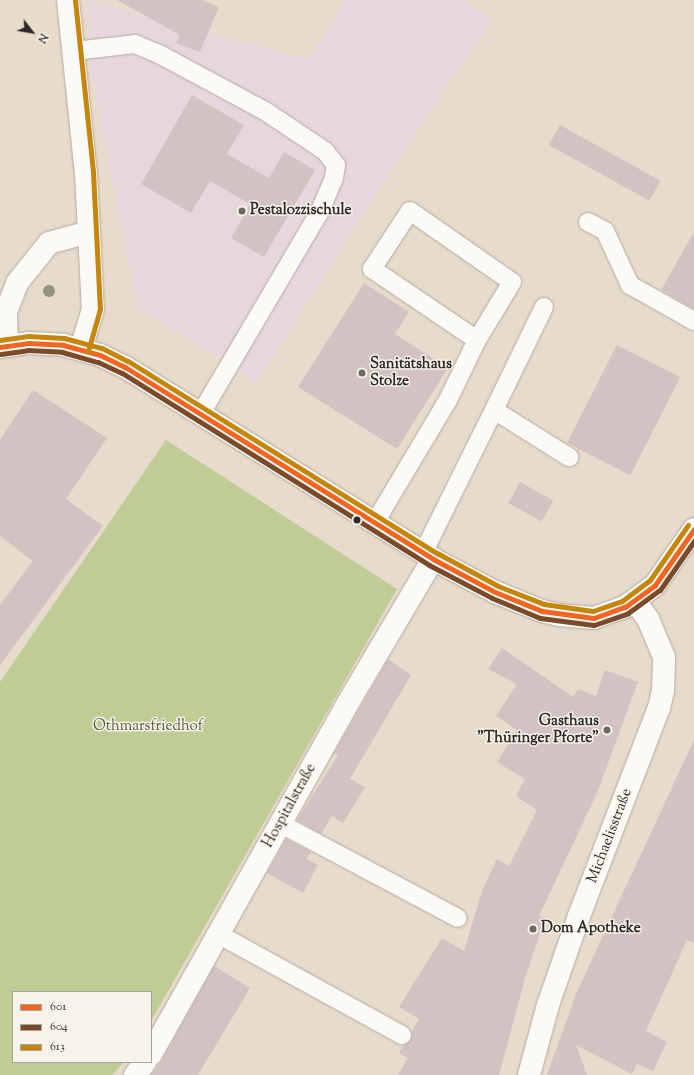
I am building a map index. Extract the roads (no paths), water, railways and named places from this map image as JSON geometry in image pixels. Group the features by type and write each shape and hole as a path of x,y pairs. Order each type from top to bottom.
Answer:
{"street":[{"path":"68,0 86,172 93,309 81,349"},
{"path":"89,232 49,243 17,283 3,310 4,346 51,344 81,349 125,367 374,524 428,556 511,599 559,616 594,618 625,607 651,588 668,570 694,529"},
{"name":"Hospitalstraße","path":"152,1052 281,824 428,556"},
{"name":"Michaelisstraße","path":"529,1075 548,1005 579,916 659,708 663,690 664,657 648,619 635,601"},
{"path":"135,1075 145,1063"}],"lane":[{"path":"74,51 135,44 159,54 265,111 325,151 336,165 334,178 319,213 200,413"},
{"path":"374,524 448,400 477,340 512,282 410,210 372,269 477,340"},
{"path":"588,222 605,231 630,285 643,294 694,321"},
{"path":"428,556 494,410 544,307"},
{"path":"494,410 569,457"},
{"path":"281,824 458,918"},
{"path":"218,934 402,1035"}],"place":[{"name":"Pestalozzischule","path":"242,211"},
{"name":"Sanitätshaus Stolze","path":"362,373"},
{"name":"Gasthaus \"Thüringer Pforte\"","path":"607,730"},
{"name":"Dom Apotheke","path":"533,929"}],"park label":[{"name":"Othmarsfriedhof","path":"148,727"}]}
